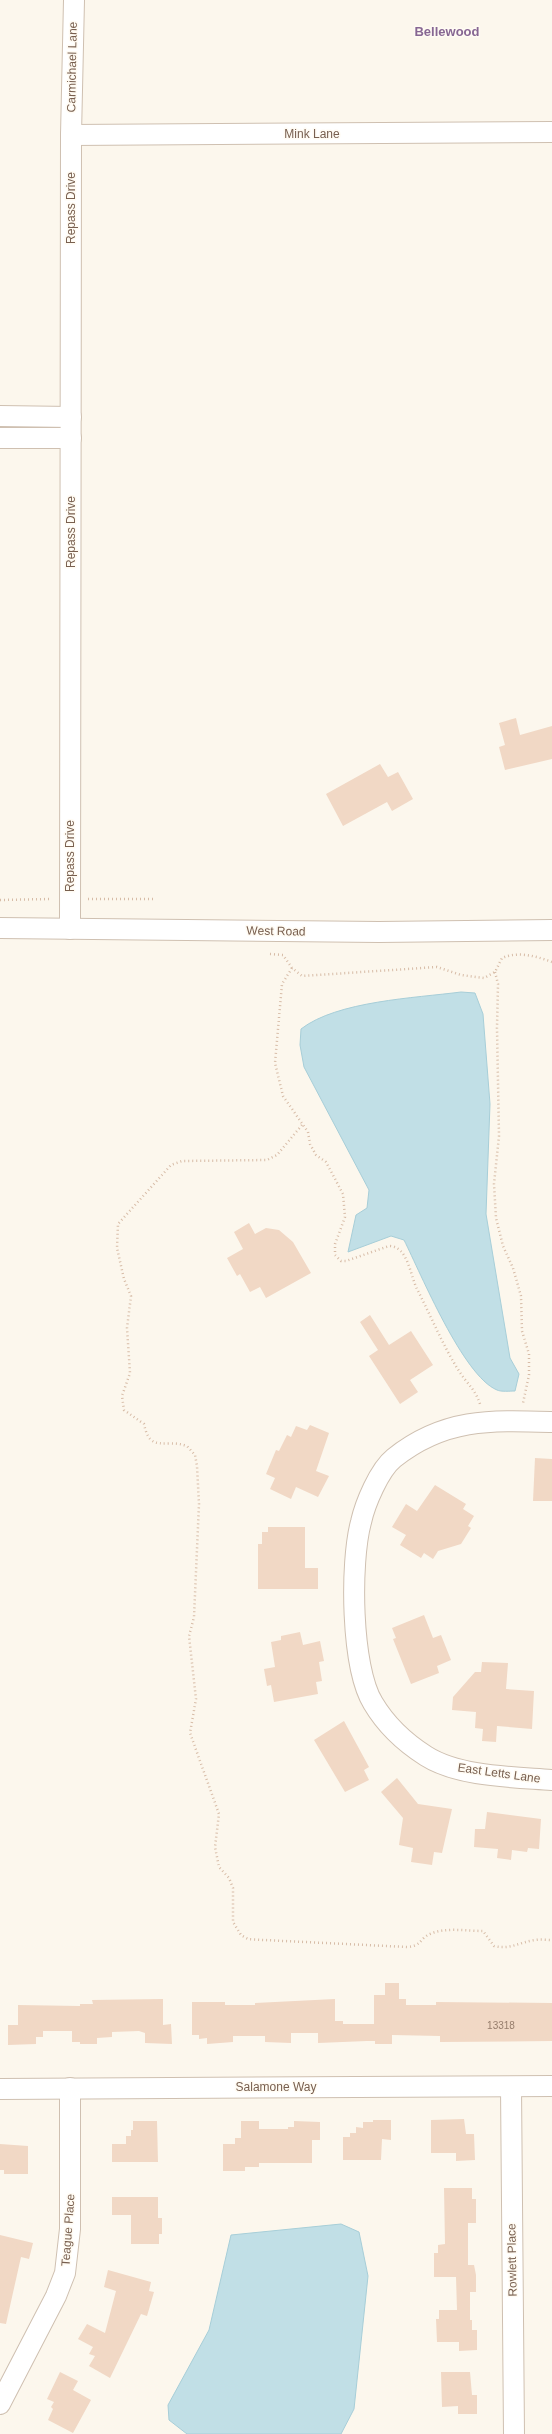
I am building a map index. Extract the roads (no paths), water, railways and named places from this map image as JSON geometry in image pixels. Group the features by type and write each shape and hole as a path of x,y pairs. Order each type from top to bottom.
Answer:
{"street":[{"name":"Carmichael Lane","path":"71,135 74,0"},
{"name":"Mink Lane","path":"71,135 552,132"},
{"name":"Repass Drive","path":"70,929 71,135"},
{"path":"0,416 71,417"},
{"path":"0,438 71,438"},
{"name":"West Road","path":"0,928 379,932 552,930"},
{"name":"East Letts Lane","path":"552,1422 512,1420 474,1422 435,1432 392,1459 379,1477 361,1522 355,1563 355,1607 360,1666 372,1702 397,1735 427,1757 459,1770 552,1780"},
{"name":"Salamone Way","path":"0,2089 552,2086"},
{"name":"Rowlett Place","path":"511,2087 514,2434"},
{"name":"Teague Place","path":"0,2404 56,2296 65,2273 70,2229 70,2088"}],"water":[{"path":"461,992 475,993 483,1014 490,1104 486,1214 510,1358 519,1374 515,1391 497,1390 484,1381 471,1365 457,1345 444,1322 404,1240 391,1236 348,1252 356,1215 367,1208 369,1190 304,1067 300,1045 301,1029 316,1020 335,1012 377,1002"},
{"path":"341,2224 359,2232 368,2276 354,2409 341,2434 187,2434 169,2420 168,2405 209,2330 231,2235"}],"district":[{"name":"Bellewood","path":"447,31"}]}
